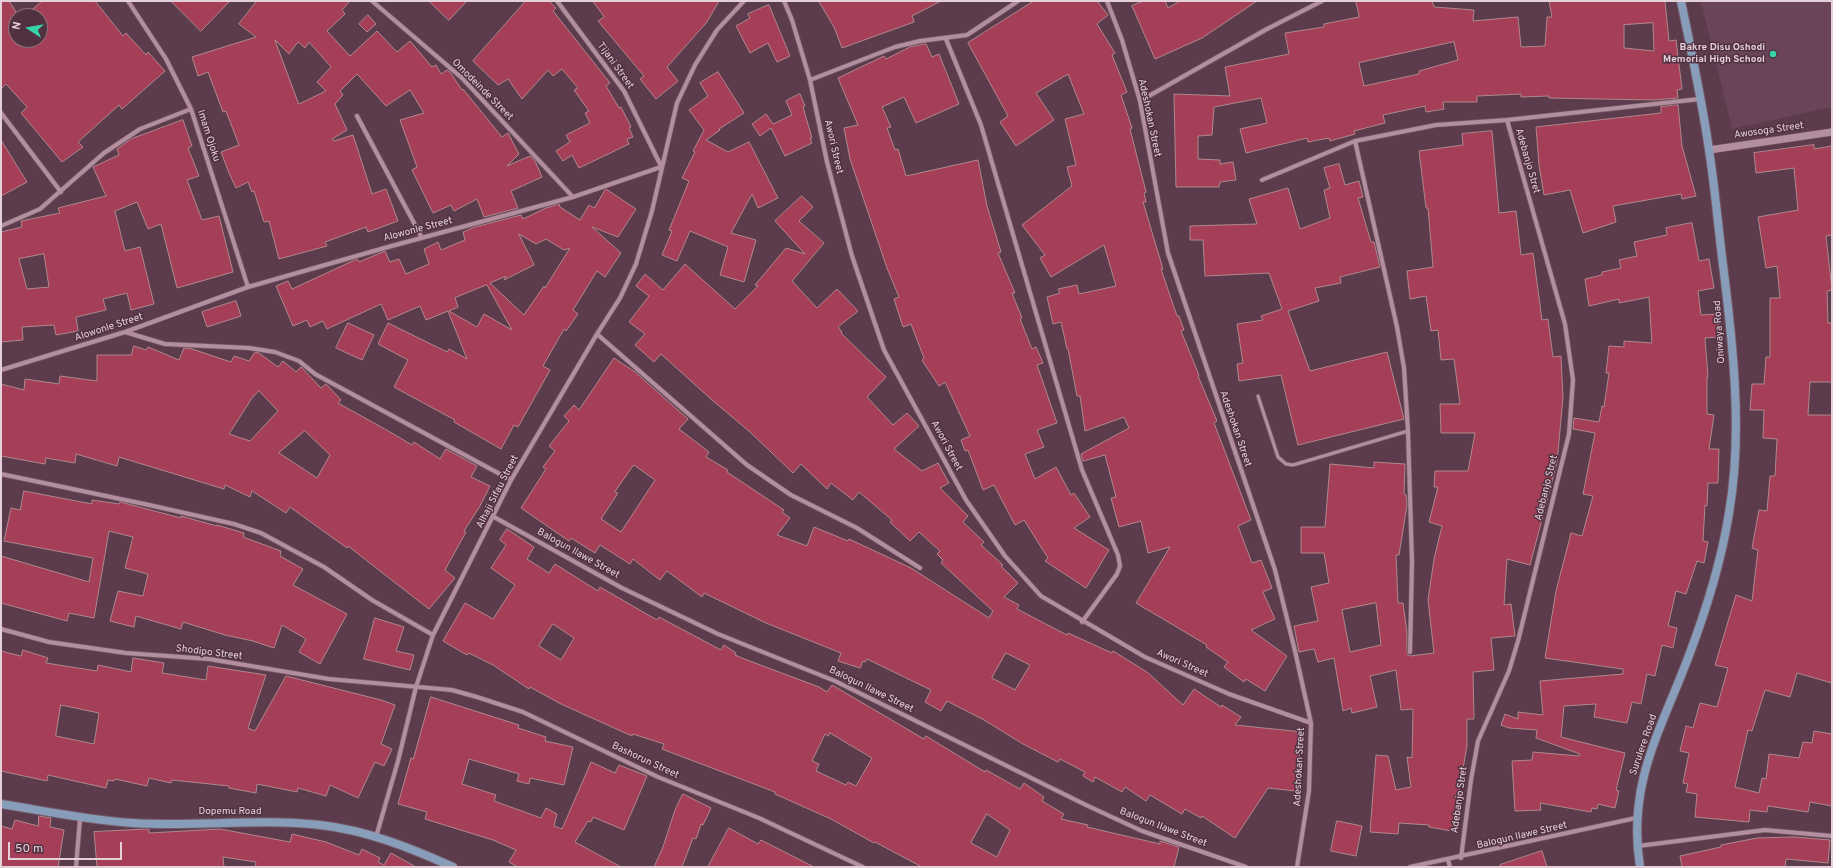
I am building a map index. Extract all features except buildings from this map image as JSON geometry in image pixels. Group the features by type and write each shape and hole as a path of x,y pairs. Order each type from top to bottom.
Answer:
{"main road":[{"name":"Oniwaya Road","path":"1681,1 1709,150 1731,323 1736,466 1720,561 1688,658"},
{"name":"Surulere Road","path":"1640,867 1637,846 1636,818 1642,777 1658,730 1688,658"},
{"name":"Dopemu Road","path":"1,804 65,814 80,819 134,823 253,822 321,825 376,837 422,853 453,867"}],"street":[{"name":"Imam Ojoku","path":"128,1 166,59 191,110 248,287"},
{"name":"Omodeinde Street","path":"372,1 462,78 573,198"},
{"name":"Tijani Street","path":"557,1 624,91 661,167"},
{"path":"661,167 677,103 695,66 717,30 744,1"},
{"name":"Awori Street","path":"784,1 792,20 810,80 827,162 852,256 884,350 966,500 1005,556 1042,596 1082,622 1152,660 1229,694 1311,723"},
{"path":"810,80 895,47 920,41 946,39 967,35 1018,1"},
{"name":"Adeshokan Street","path":"1107,1 1122,40 1140,102 1168,253 1275,570 1296,651 1311,723 1309,791 1297,867"},
{"path":"1140,102 1267,29 1322,1"},
{"path":"946,39 981,125 1082,470 1118,555 1120,566 1117,574 1082,622"},
{"path":"1262,180 1355,141 1436,125 1507,120 1700,99"},
{"path":"1,226 40,209 104,153 140,129 191,110"},
{"path":"1,113 61,192"},
{"path":"357,116 422,238"},
{"name":"Adebanjo Stret","path":"1460,858 1470,780 1478,741 1509,671 1518,641 1569,434 1573,380 1565,324 1507,120"},
{"name":"Awosoga Street","path":"1709,150 1832,132"},
{"path":"1355,141 1397,327 1404,368 1408,431 1412,562 1410,652"},
{"name":"Alowonle Street","path":"1,370 125,332 248,287 422,238 573,198 661,167"},
{"name":"Alhaji Sifau Street","path":"376,837 398,762 416,687 433,635 494,517 511,480 597,334 620,298 636,264 652,211 661,167"},
{"path":"125,332 164,344 249,348 275,352 299,361 315,374 511,480"},
{"path":"597,334 747,465 791,495 857,528 920,568"},
{"path":"1,474 157,506 234,524 260,533 324,567 372,600 433,635"},
{"name":"Balogun Ilawe Street","path":"494,517 622,588 718,634 835,681 1086,806 1142,831 1246,867"},
{"name":"Shodipo Street","path":"1,629 49,642 126,653 209,659 329,679 416,687"},
{"name":"Bashorun Street","path":"416,687 452,690 524,712 658,777 759,818 862,867"},
{"name":"Balogun Ilawe Street","path":"1410,867 1460,858 1636,818"},
{"path":"76,867 80,819"},
{"path":"1637,846 1765,830 1832,836"},
{"path":"1448,860 1450,867"}],"lane":[{"path":"1258,396 1278,457 1286,464 1293,465 1408,431"}],"shaded area":[{"name":"Bakre Disu Oshodi Memorial High School","path":"1701,1 1832,1 1832,107 1732,129"}],"place":[{"name":"Bakre Disu Oshodi Memorial High School","path":"1773,54"}]}
